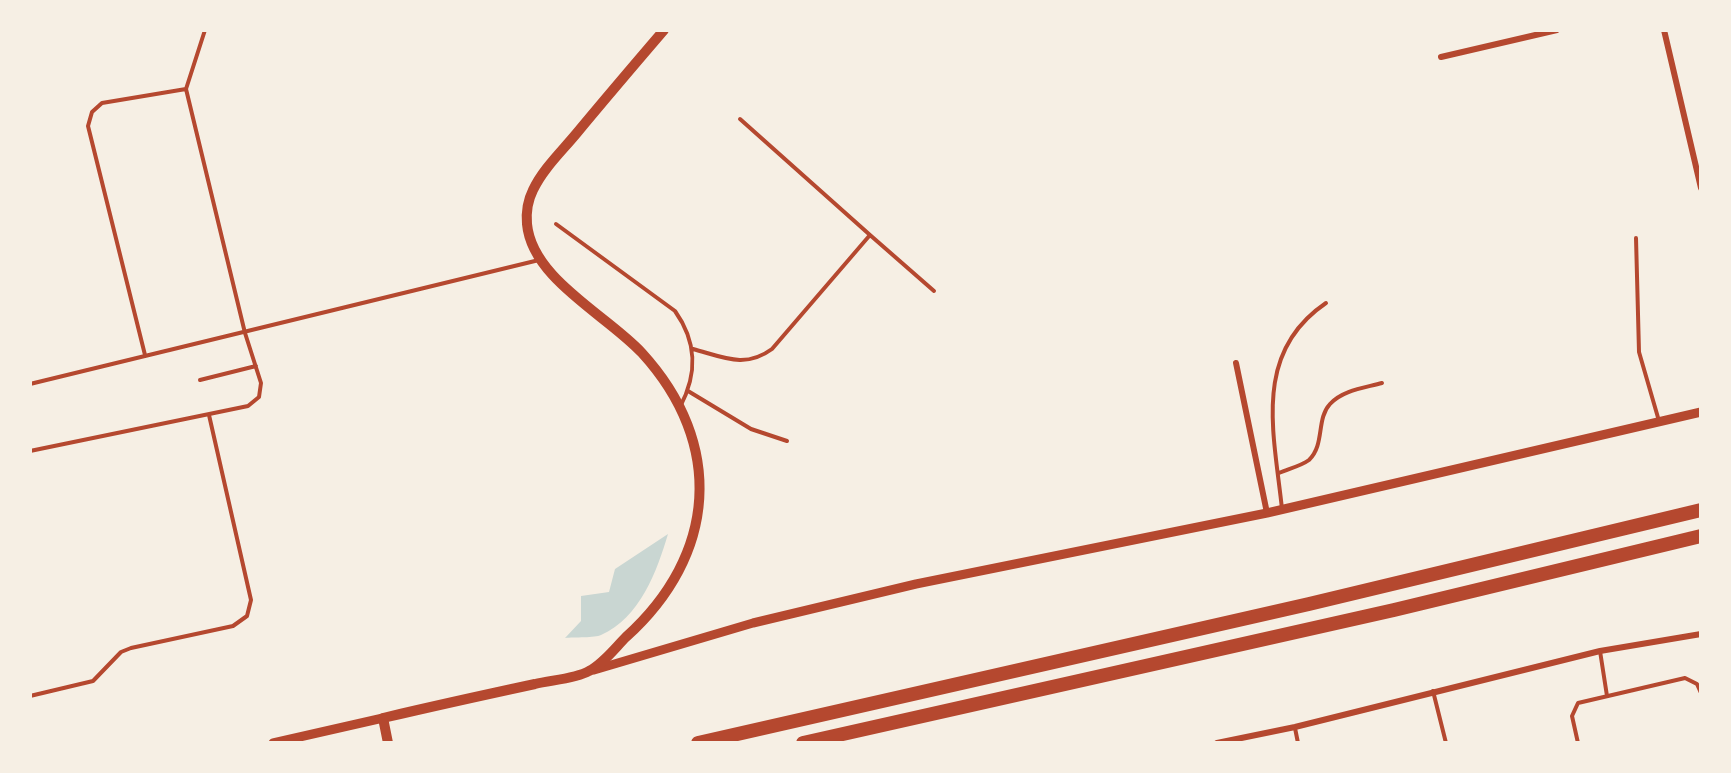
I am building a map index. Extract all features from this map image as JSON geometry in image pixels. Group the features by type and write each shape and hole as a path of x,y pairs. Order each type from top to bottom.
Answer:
{"highway":[{"path":"698,743 1367,591 1701,510"},
{"path":"803,743 1382,613 1701,536"}],"main road":[{"path":"388,743 383,718 589,672 643,622 661,601 687,557 699,498 699,469 692,435 680,407 661,375 640,351 557,279 540,260 530,239 527,224 527,207 532,191 541,175 664,30"}],"street":[{"path":"1441,57 1557,30"},
{"path":"1664,30 1701,188"},
{"path":"1236,363 1267,513"},
{"path":"589,672 753,623 904,586 1267,513 1701,412"},
{"path":"1217,743 1295,727 1600,651 1701,634"},
{"path":"273,743 383,718"}],"lane":[{"path":"30,452 255,403 262,391 245,333 186,89 205,30"},
{"path":"145,355 88,126 92,112 102,103 186,89"},
{"path":"740,119 934,291"},
{"path":"556,224 675,311 687,328 693,349 688,391 680,407"},
{"path":"693,349 736,360 759,359 772,350 870,235"},
{"path":"1636,238 1639,352 1659,422"},
{"path":"30,384 540,260"},
{"path":"1282,509 1271,405 1274,382 1288,342 1305,317 1326,303"},
{"path":"200,380 256,366"},
{"path":"1279,473 1311,458 1320,439 1324,412 1331,403 1346,393 1382,383"},
{"path":"688,391 752,429 786,441"},
{"path":"30,696 93,681 121,652 130,648 233,626 247,616 251,600 208,415"},
{"path":"1600,651 1607,696"},
{"path":"1578,743 1572,716 1575,706 1685,678 1697,684 1701,693"},
{"path":"1433,691 1446,743"},
{"path":"1295,727 1298,743"}],"shaded area":[{"path":"668,534 645,592 626,617 601,635 565,638 581,621 581,596 609,592 615,569"}]}
